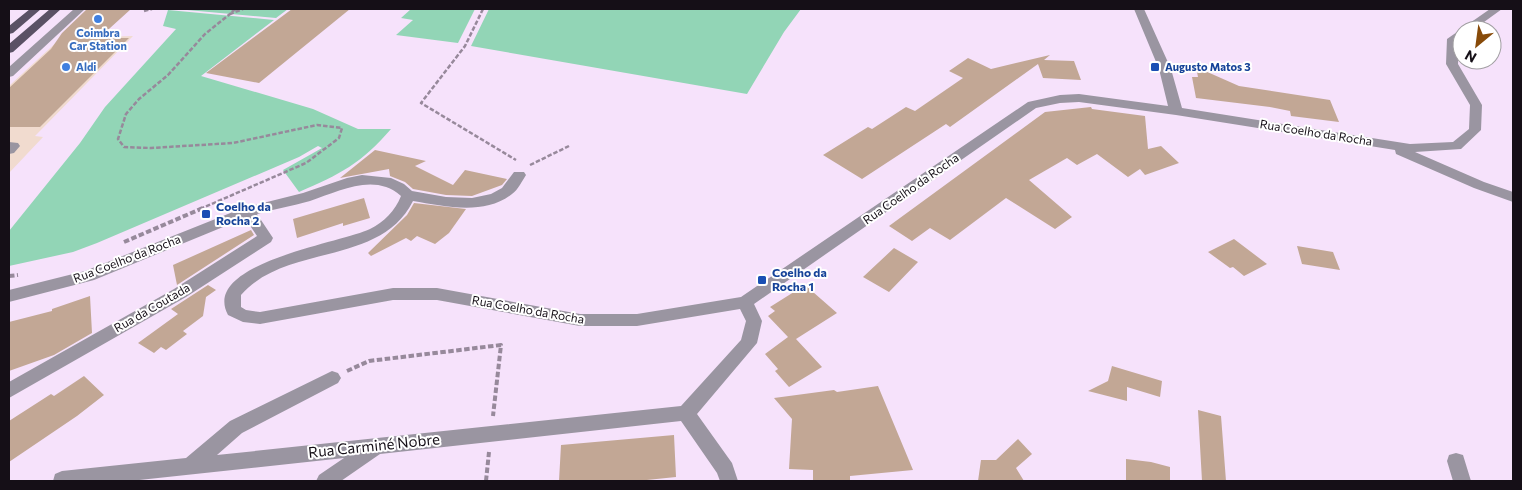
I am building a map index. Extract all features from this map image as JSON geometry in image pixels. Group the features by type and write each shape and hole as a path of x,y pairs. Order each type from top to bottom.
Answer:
{"main road":[{"path":"9,31 36,9"},
{"path":"9,50 56,9"}],"street":[{"path":"9,73 80,9"},
{"path":"1139,9 1164,69 1176,111"},
{"path":"1481,20 1497,9"},
{"path":"44,19 68,19"},
{"name":"Rua Coelho da Rocha","path":"9,296 89,276 248,211 306,198 347,183 362,180 391,182 408,195 405,206 397,216 370,235 268,268 246,279 234,292 231,301 234,311 243,316 260,318 393,294 437,294 580,320 637,320 745,302 1032,105 1060,99 1079,98 1176,111 1410,148 1456,146 1475,130 1476,105 1456,70"},
{"path":"1383,144 1479,185 1513,197"},
{"path":"9,146 14,146 9,150"},
{"path":"408,195 472,204 488,200 507,191 522,171"},
{"name":"Rua da Coutada","path":"9,391 180,293 266,238 248,211"},
{"path":"729,481 725,469 686,413 749,343 754,321 745,302"},
{"path":"191,466 236,427 332,378"},
{"name":"Rua Carminé Nobre","path":"62,480 686,413"},
{"path":"326,481 376,446"},
{"path":"1456,461 1462,481"}],"path":[{"path":"146,9 144,11 152,9"},
{"path":"118,244 306,163 339,138 342,128 330,123 238,142 197,144 151,150 124,147 118,139 126,114 168,75 205,34 235,9"},
{"path":"230,14 243,9"},
{"path":"483,9 465,46 421,103 522,171 569,146"},
{"path":"9,276 24,274"},
{"path":"332,378 369,361 501,345 486,481"}],"shaded area":[{"name":"Aldi","path":"133,36 35,136 43,137 9,173 9,86 61,38"}],"green space":[{"path":"176,9 288,9 276,18"},
{"path":"411,9 475,9 458,43 396,35 413,20 401,18"},
{"path":"489,9 801,9 784,32 747,94 471,46"},
{"path":"168,10 274,20 201,76 313,109 358,129 391,129 370,151 349,167 299,192 283,170 322,148 318,146 299,157 97,243 73,252 9,266 9,231 80,143 105,107 176,29 163,26"}],"building":[{"name":"Aldi","path":"87,9 131,9 99,38 129,38 40,127 9,127 9,88 51,49 62,33"},
{"path":"292,9 350,9 259,83 206,73"},
{"path":"1050,55 1044,60 1074,61 1081,80 1043,78 1038,64 950,127 946,124 862,179 823,155 868,127 872,129 906,107 915,111 963,78 949,71 968,58 991,69"},
{"path":"1196,67 1239,86 1330,100 1339,122 1291,116 1290,111 1270,107 1196,98 1192,77 1198,77"},
{"path":"1091,107 1092,109 1145,116 1148,149 1161,146 1179,163 1145,175 1140,169 1128,177 1097,154 1077,165 1067,158 1029,180 1072,217 1055,229 1006,198 950,240 930,228 912,241 889,226 1045,112"},
{"path":"375,150 426,161 415,166 453,185 465,170 507,179 502,185 472,196 446,195 413,189 405,182 390,176 389,169 340,178"},
{"path":"364,198 370,218 343,226 343,223 297,238 293,219"},
{"path":"414,203 466,209 449,233 435,244 417,236 411,241 406,238 371,256 368,253 407,215"},
{"path":"251,230 254,235 177,285 173,265"},
{"path":"1234,239 1267,264 1244,276 1208,252"},
{"path":"1297,246 1333,252 1340,270 1302,264"},
{"path":"894,248 918,262 889,292 863,277"},
{"path":"208,285 216,290 206,297 203,316 183,331 187,334 166,350 161,347 154,353 138,343 178,314 171,309"},
{"path":"805,285 837,313 796,339 822,367 789,387 775,371 778,369 765,354 788,337 768,316 775,311 770,307"},
{"path":"90,296 92,333 54,355 9,371 9,322 52,311 52,309"},
{"path":"1112,366 1162,381 1160,397 1127,387 1127,401 1088,391 1108,381"},
{"path":"84,376 104,395 77,416 9,462 9,421 51,394 54,396"},
{"path":"878,386 913,470 850,476 850,481 813,481 813,470 789,469 792,419 774,398"},
{"path":"1198,410 1221,416 1226,481 1202,481"},
{"path":"674,435 676,477 637,481 559,481 561,445"},
{"path":"1018,439 1032,454 1016,468 1024,481 978,481 981,460 996,460"},
{"path":"1126,459 1151,462 1170,467 1170,481 1126,481"}],"place":[{"name":"Coimbra Car Station","path":"98,19"},
{"name":"Aldi","path":"66,67"},
{"name":"Augusto Matos 3","path":"1155,67"},
{"name":"Coelho da Rocha 2","path":"206,214"},
{"name":"Coelho da Rocha 1","path":"762,280"}]}
